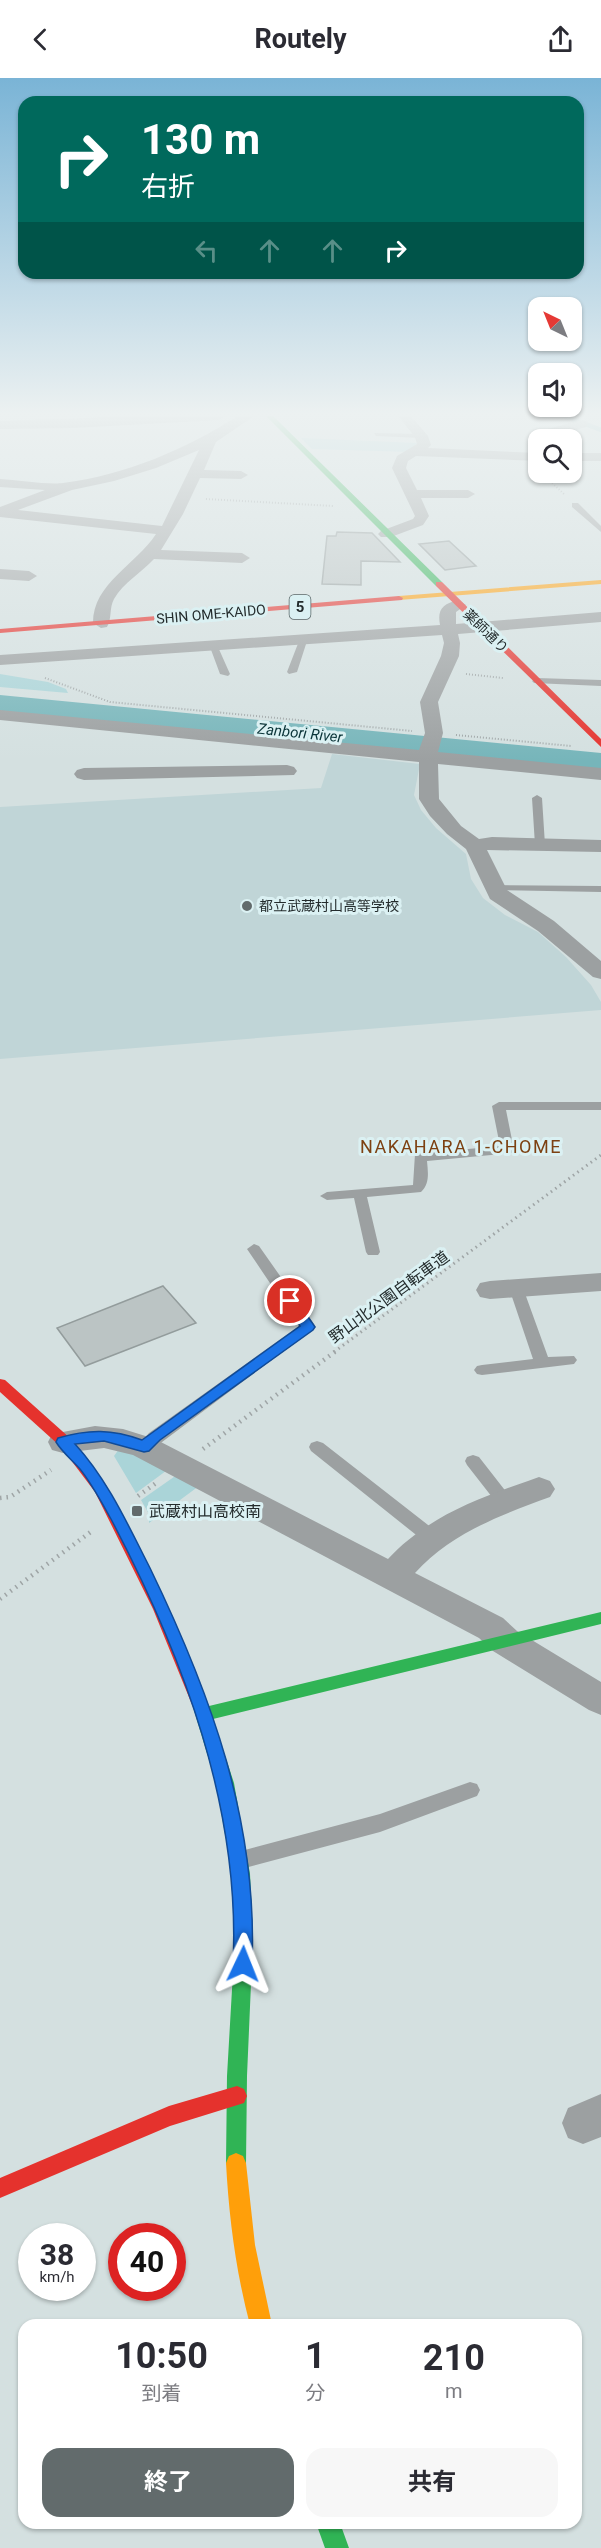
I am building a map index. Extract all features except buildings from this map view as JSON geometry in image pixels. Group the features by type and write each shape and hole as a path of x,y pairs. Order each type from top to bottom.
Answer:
{"street":[{"path":"81,539 89,531"},
{"path":"101,623 99,613 106,596 150,554 166,531"},
{"name":"薬師通り","path":"383,531 601,744"},
{"path":"386,534 393,531"},
{"path":"150,554 242,558"},
{"path":"0,574 28,576"},
{"name":"SHIN OME-KAIDO","path":"0,631 454,600 601,582"},
{"path":"454,600 448,609 447,619 451,630 450,657 441,672 429,702 434,745 429,799 453,830 475,846 494,888 504,899 546,926 601,972"},
{"path":"0,660 303,641 601,616"},
{"path":"0,715 248,740 434,745 601,774"},
{"path":"231,772 233,763 248,740"},
{"path":"84,774 287,771"},
{"path":"475,846 492,843 601,846"},
{"path":"503,1289 601,1281"},
{"path":"0,1384 61,1453 86,1466 117,1517 171,1629 205,1714 230,1808 244,1920 236,2185 240,2237 251,2295 259,2319"},
{"path":"61,1453 85,1436 104,1435 144,1447 491,1628 505,1641 601,1700"},
{"path":"392,1576 407,1558 431,1537 456,1522 539,1490"},
{"path":"205,1714 601,1618"},
{"path":"0,2188 169,2116 237,2097"},
{"path":"330,2529 337,2548"}],"lane":[{"path":"292,672 303,641"},
{"path":"214,647 225,674"},
{"path":"537,681 601,683"},
{"path":"537,798 540,845"},
{"path":"494,888 601,889"},
{"path":"327,1196 416,1189 422,1178 420,1157 507,1150 499,1106 601,1106"},
{"path":"360,1195 373,1252"},
{"path":"144,1447 308,1327 254,1249"},
{"path":"503,1289 542,1363"},
{"path":"482,1370 569,1360"},
{"path":"317,1447 431,1537"},
{"path":"473,1461 505,1502"},
{"path":"238,1860 380,1823 470,1790"}],"path":[{"path":"441,672 508,678"},
{"path":"39,676 60,682 98,700 110,702 412,731"},
{"path":"434,745 571,746"},
{"name":"野山北公園自転車道","path":"201,1451 601,1155"},
{"path":"0,1498 9,1497 61,1453"},
{"path":"0,1599 100,1526"}],"shaded area":[{"path":"0,674 48,682 66,689 68,693 0,687"},
{"name":"都立武蔵村山高等学校","path":"332,754 420,764 414,795 421,810 436,828 466,854 471,879 483,898 505,915 538,932 566,957 591,985 601,1002 601,1010 0,1059 0,807 321,788"},
{"path":"122,1445 170,1468 136,1493 114,1456"},
{"path":"181,1472 203,1483 149,1523 149,1514 141,1500"}],"waterway":[{"name":"Zanbori River","path":"0,704 601,763"}],"traffic: fast":[{"path":"386,531 439,584"},
{"path":"205,1714 601,1618"},
{"path":"201,1707 225,1783 241,1874 244,1938 237,2076 236,2163"},
{"path":"330,2529 337,2548"}],"traffic: slow":[{"path":"399,598 601,582"},
{"path":"236,2163 244,2245 260,2319"}],"traffic: jam":[{"path":"439,584 601,744"},
{"path":"0,631 399,598"},
{"path":"0,1384 66,1443 101,1489 161,1609 201,1707"},
{"path":"0,2188 169,2116 237,2096"}],"place":[{"name":"都立武蔵村山高等学校","path":"247,906"},
{"name":"武蔵村山高校南","path":"137,1511"}],"district":[{"name":"NAKAHARA 1-CHOME","path":"461,1146"}],"route":[{"path":"243,1964 244,1920 240,1867 222,1772 205,1714 171,1629 104,1492 86,1466 63,1442 85,1436 104,1435 144,1447 308,1327 290,1301"}]}
